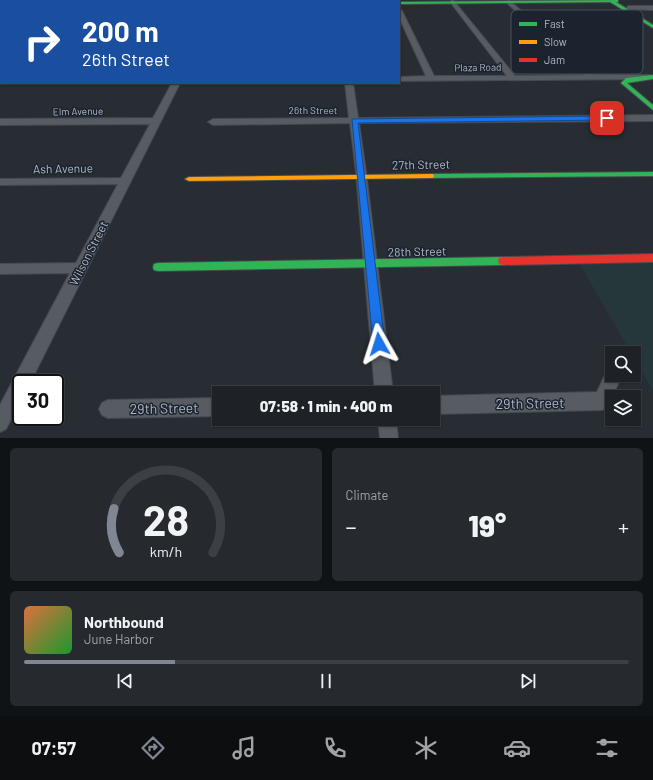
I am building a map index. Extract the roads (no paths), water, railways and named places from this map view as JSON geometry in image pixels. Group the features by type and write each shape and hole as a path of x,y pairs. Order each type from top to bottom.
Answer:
{"street":[{"path":"613,0 628,10"},
{"path":"400,3 613,0 633,10"},
{"path":"452,2 512,77"},
{"path":"509,2 518,10"},
{"path":"630,8 653,8"},
{"path":"400,13 431,79"},
{"path":"643,16 653,22"},
{"path":"643,20 653,27"},
{"path":"589,74 593,78 628,87"},
{"path":"651,77 626,80 624,83 653,108"},
{"name":"Plaza Road","path":"400,79 651,77"},
{"name":"Wilson Street","path":"2,417 175,84"},
{"path":"349,84 355,121 383,386"},
{"name":"26th Street","path":"213,122 653,118"},
{"name":"Elm Avenue","path":"0,122 156,121"},
{"name":"27th Street","path":"190,180 653,174"},
{"name":"Ash Avenue","path":"0,182 125,181"},
{"name":"28th Street","path":"158,267 653,258"},
{"path":"0,269 80,268"},
{"name":"29th Street","path":"440,405 602,402 611,382"},
{"name":"29th Street","path":"108,409 212,408"},
{"path":"388,426 389,438"}]}
